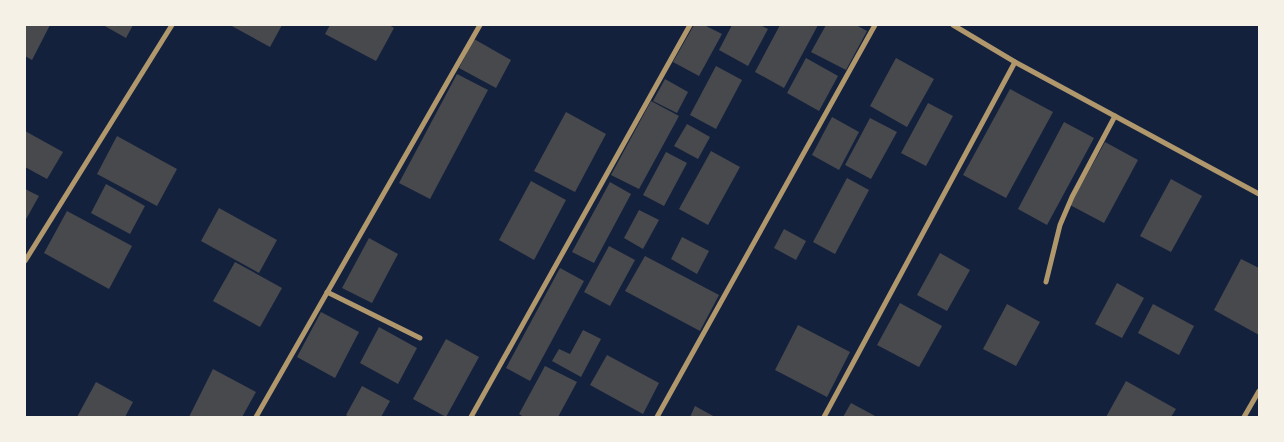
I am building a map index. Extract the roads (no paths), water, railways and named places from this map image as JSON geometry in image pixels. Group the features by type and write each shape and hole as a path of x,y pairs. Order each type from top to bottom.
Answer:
{"street":[{"path":"25,261 172,25"},
{"path":"256,417 480,25"},
{"path":"471,417 690,25"},
{"path":"657,417 875,25"},
{"path":"953,25 1015,62 1259,194"},
{"path":"824,417 1015,62"},
{"path":"1046,282 1060,226 1072,197 1114,116"},
{"path":"327,292 420,338"},
{"path":"1244,417 1259,391"}]}
